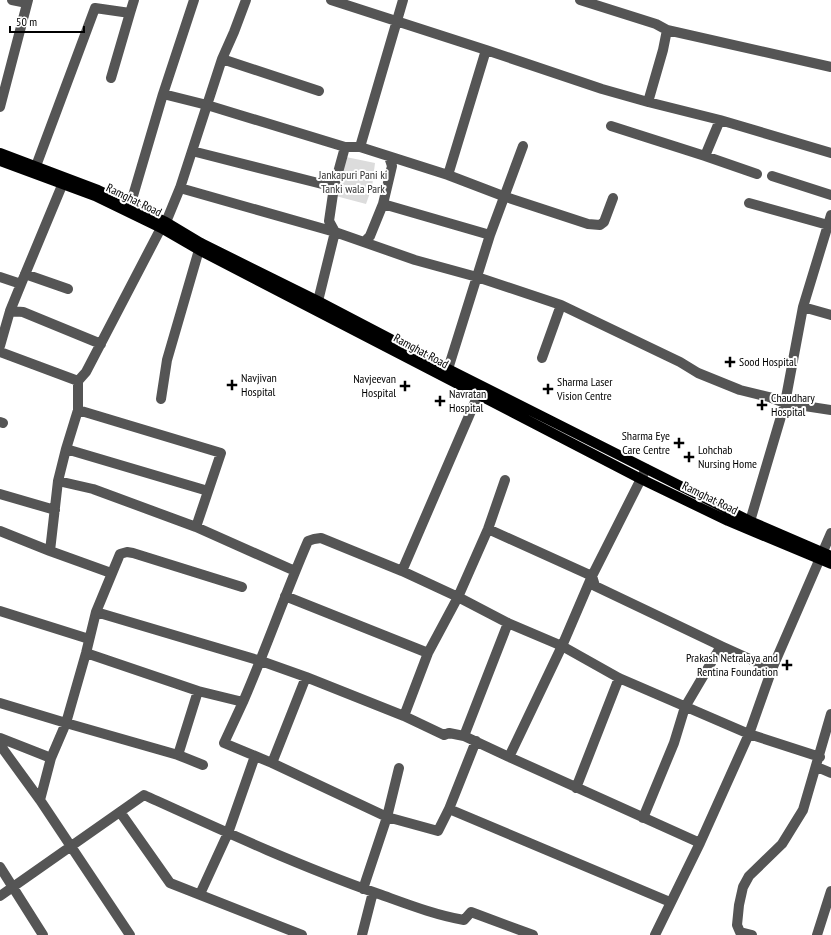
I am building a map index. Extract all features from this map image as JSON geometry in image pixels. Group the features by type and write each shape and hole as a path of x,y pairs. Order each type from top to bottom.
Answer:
{"main road":[{"name":"Ramghat Road","path":"0,153 98,190 478,396 641,479 749,526 825,556 831,564"},
{"name":"Ramghat Road","path":"0,160 63,183 164,225"},
{"name":"Ramghat Road","path":"200,246 318,301 448,369 646,469 749,526"}],"street":[{"path":"0,107 27,2 12,0"},
{"path":"111,78 134,0"},
{"path":"130,206 163,94 194,0"},
{"path":"50,551 58,481 78,410 78,381 86,372 164,225 180,188 222,59 246,0"},
{"path":"331,0 602,89 720,120 831,153"},
{"path":"360,147 403,0"},
{"path":"580,0 656,24 667,30 831,67"},
{"path":"36,166 95,8 130,13"},
{"path":"648,102 667,30"},
{"path":"448,175 486,50"},
{"path":"222,59 319,91"},
{"path":"163,94 207,105 345,147 360,147 448,175 504,196 588,224 600,225 604,222 613,198"},
{"path":"705,156 720,120"},
{"path":"611,126 757,174"},
{"path":"448,369 490,234 523,146"},
{"path":"318,301 335,232 329,221 334,187 345,147"},
{"path":"192,150 334,187"},
{"path":"364,242 370,236 383,204 392,166 389,157"},
{"path":"772,176 831,195"},
{"path":"0,346 10,311 63,183"},
{"path":"180,188 335,232 415,260 477,277 562,305 680,362 698,373 740,390 769,397 785,403 831,410"},
{"path":"749,203 830,220 828,237 803,307 785,403 749,526"},
{"path":"383,204 490,234"},
{"path":"161,399 167,360 200,246"},
{"path":"25,274 68,289"},
{"path":"0,277 21,284"},
{"path":"542,358 562,305"},
{"path":"803,307 831,314"},
{"path":"10,311 23,312 101,344"},
{"path":"0,352 78,381"},
{"path":"402,571 478,396"},
{"path":"78,410 221,453 196,527"},
{"path":"66,449 208,491"},
{"path":"509,758 562,646 592,576 646,469"},
{"path":"404,716 428,653 458,597 488,529 505,480"},
{"path":"58,481 93,489 196,527 295,571"},
{"path":"0,494 55,510"},
{"path":"488,529 592,576 595,586 772,669"},
{"path":"0,531 111,573"},
{"path":"655,935 700,843 749,734 772,669 825,556 831,533"},
{"path":"476,741 449,809 438,831 387,817 272,763 224,743 261,661 285,596 308,541 321,538 402,571 458,597 508,623 562,646 620,678 685,707 818,762 831,773"},
{"path":"40,800 51,758 66,723 96,612 120,554 127,552 242,587"},
{"path":"285,596 428,653"},
{"path":"0,611 89,639"},
{"path":"96,612 261,661 306,677 404,716 444,735 449,733 464,736 509,758 700,843"},
{"path":"464,736 508,623"},
{"path":"643,818 674,743 685,707 721,646"},
{"path":"86,653 198,691 243,702"},
{"path":"272,763 306,677"},
{"path":"576,788 620,678"},
{"path":"178,754 198,691"},
{"path":"0,703 178,754 203,766"},
{"path":"752,935 740,932 737,924 739,906 744,887 749,876 782,844 803,810 831,714"},
{"path":"0,738 51,758"},
{"path":"0,745 71,845 130,935"},
{"path":"200,894 228,833 255,756"},
{"path":"363,889 387,817 399,768"},
{"path":"0,896 144,795 228,833 363,889 444,916 464,920 471,912 533,935"},
{"path":"449,809 670,902"},
{"path":"120,812 170,883 302,935"},
{"path":"0,867 43,935"},
{"path":"817,935 831,891"},
{"path":"362,935 373,892"}],"green space":[{"name":"Jankapuri Pani ki Tanki wala Park","path":"346,157 375,163 372,187 366,204 332,195"}],"place":[{"name":"Sood Hospital","path":"730,362"},
{"name":"Navjivan Hospital","path":"232,385"},
{"name":"Navjeevan Hospital","path":"405,386"},
{"name":"Sharma Laser Vision Centre","path":"548,389"},
{"name":"Navratan Hospital","path":"440,401"},
{"name":"Chaudhary Hospital","path":"762,405"},
{"name":"Sharma Eye Care Centre","path":"679,443"},
{"name":"Lohchab Nursing Home","path":"689,457"},
{"name":"Prakash Netralaya and Rentina Foundation","path":"787,665"}]}
